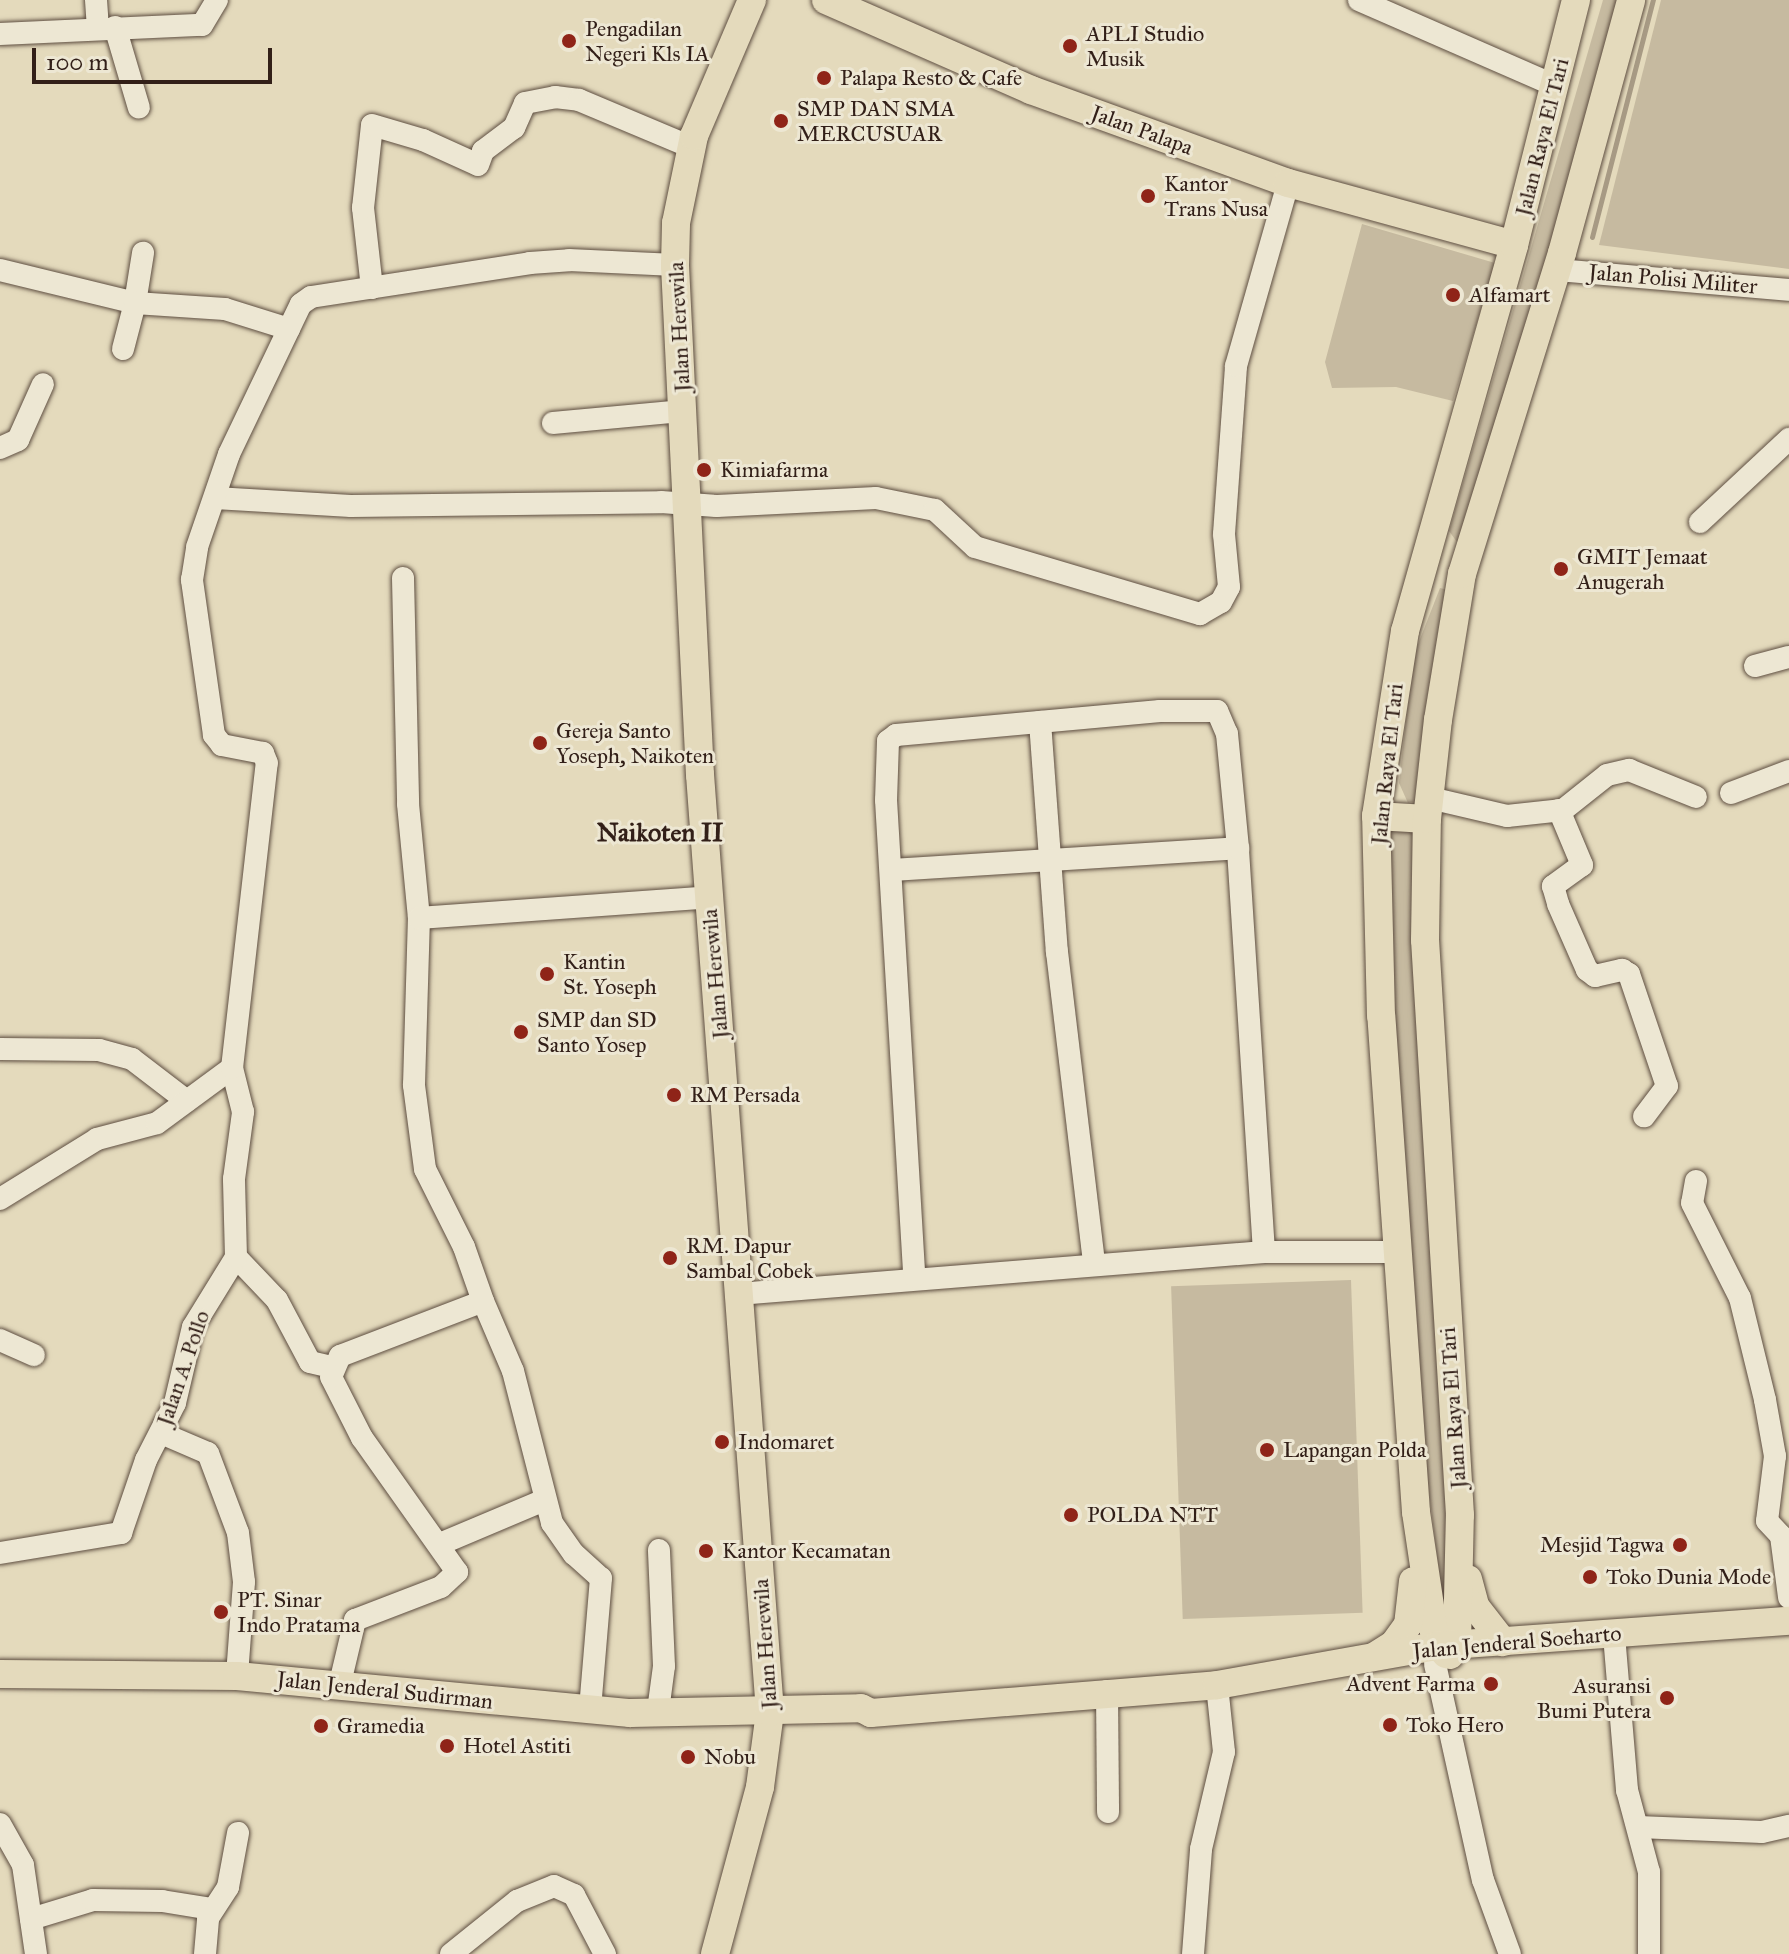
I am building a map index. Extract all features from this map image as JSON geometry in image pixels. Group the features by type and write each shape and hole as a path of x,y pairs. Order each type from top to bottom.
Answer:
{"main road":[{"name":"Jalan Herewila","path":"715,1954 760,1787 770,1720 709,897 675,265 681,194 690,151 752,0"},
{"name":"Jalan Palapa","path":"826,0 1031,90 1288,183 1514,245"},
{"name":"Jalan Raya El Tari","path":"1443,1652 1416,1512 1381,1016 1376,816 1392,697 1422,564 1514,245 1576,0"},
{"name":"Jalan Raya El Tari","path":"1443,1652 1460,1515 1426,956 1429,809 1462,574 1557,270 1631,0"},
{"path":"1422,564 1462,574"},
{"path":"1376,816 1429,809"},
{"path":"1377,1666 1411,1616 1416,1512"},
{"path":"1460,1515 1475,1606 1496,1650"},
{"name":"Jalan Jenderal Soeharto","path":"1496,1650 1789,1621"},
{"name":"Jalan Jenderal Soeharto","path":"770,1720 858,1724 871,1713 1107,1691 1217,1685 1247,1679 1377,1666 1443,1652 1615,1647 1745,1636 1789,1639"},
{"name":"Jalan Jenderal Sudirman","path":"0,1674 237,1676 340,1683 590,1710 770,1720"}],"street":[{"path":"96,0 139,108"},
{"path":"0,34 202,25 217,0"},
{"path":"1359,0 1556,86"},
{"path":"372,288 363,208 372,125 480,158 509,134 525,103 555,97 579,100 690,151"},
{"path":"215,498 351,506 793,505 857,497 922,505 947,517 975,547 1190,615 1209,611 1229,587 1224,534 1236,366 1288,183"},
{"path":"123,349 143,253"},
{"path":"332,1367 310,1362 277,1300 236,1257 234,1179 243,1112 232,1068 267,763 263,753 222,745 214,735 192,580 197,547 229,454 305,299 569,260 675,265"},
{"path":"0,270 135,303 225,309 289,329"},
{"name":"Jalan Polisi Militer","path":"1557,270 1789,290"},
{"path":"0,448 18,440 43,384"},
{"path":"553,423 683,411"},
{"path":"1700,522 1789,439"},
{"path":"403,578 407,789 419,918 414,1085 425,1169 464,1247 513,1371 544,1500 559,1535 601,1578 590,1710"},
{"path":"1755,666 1789,657"},
{"path":"914,1276 886,746 892,736 1160,711 1217,711 1227,734 1238,848 1264,1252"},
{"path":"1040,722 1051,861 1094,1264"},
{"path":"1429,809 1507,816 1559,810 1607,775 1629,770 1696,797"},
{"path":"1731,793 1789,771"},
{"path":"1559,810 1582,865 1553,886 1558,904 1587,970 1595,976 1622,970 1629,974 1667,1086 1644,1116"},
{"path":"891,870 1238,848"},
{"path":"419,918 709,897"},
{"path":"0,1049 99,1050 132,1059 174,1086 187,1101"},
{"path":"0,1199 97,1139 157,1123 232,1068"},
{"path":"1696,1181 1692,1203 1740,1298 1765,1400 1775,1456 1767,1521 1781,1536 1789,1597"},
{"path":"738,1294 914,1276 1264,1252 1396,1252"},
{"name":"Jalan A. Pollo","path":"0,1553 117,1536 175,1403 197,1318 236,1257"},
{"path":"340,1683 355,1620 454,1577 457,1567 346,1413 333,1386 332,1367 340,1356 483,1301"},
{"path":"0,1340 34,1355"},
{"path":"161,1433 208,1453 238,1533 244,1582 237,1676"},
{"path":"440,1544 544,1500"},
{"path":"644,1712 664,1666 659,1550"},
{"path":"1615,1647 1623,1761 1649,1872 1649,1954"},
{"path":"1443,1652 1483,1880 1510,1954"},
{"path":"1193,1954 1201,1849 1224,1752 1217,1685"},
{"path":"1107,1691 1108,1812"},
{"path":"0,1824 23,1865 36,1954"},
{"path":"1638,1827 1762,1832 1789,1826"},
{"path":"205,1954 212,1909 228,1887 238,1833"},
{"path":"451,1954 517,1901 554,1886 574,1895 605,1954"},
{"path":"31,1919 93,1900 162,1901 212,1909"}],"shaded area":[{"path":"1603,0 1628,0 1464,535 1457,542 1449,531"},
{"path":"1661,0 1789,0 1789,269 1599,245"},
{"path":"1362,224 1495,263 1453,401 1396,387 1332,388 1325,362"},
{"path":"1440,588 1456,592 1416,801 1408,803 1399,783 1413,657"},
{"path":"1393,826 1413,827 1454,1614 1443,1603 1427,1476 1393,1017 1388,837"},
{"name":"Lapangan Polda","path":"1351,1280 1363,1613 1183,1619 1171,1286"}],"waterway":[{"path":"1592,237 1653,0"}],"place":[{"name":"Pengadilan Negeri Kls IA","path":"569,41"},
{"name":"APLI Studio Musik","path":"1070,46"},
{"name":"Palapa Resto & Cafe","path":"824,78"},
{"name":"SMP DAN SMA MERCUSUAR","path":"781,121"},
{"name":"Kantor Trans Nusa","path":"1148,196"},
{"name":"Alfamart","path":"1453,295"},
{"name":"Kimiafarma","path":"704,470"},
{"name":"GMIT Jemaat Anugerah","path":"1561,569"},
{"name":"Gereja Santo Yoseph, Naikoten","path":"540,743"},
{"name":"Kantin St. Yoseph","path":"547,974"},
{"name":"SMP dan SD Santo Yosep","path":"521,1032"},
{"name":"RM Persada","path":"674,1095"},
{"name":"RM. Dapur Sambal Cobek","path":"670,1258"},
{"name":"Indomaret","path":"722,1442"},
{"name":"Lapangan Polda","path":"1267,1450"},
{"name":"POLDA NTT","path":"1071,1515"},
{"name":"Mesjid Tagwa","path":"1680,1545"},
{"name":"Kantor Kecamatan","path":"706,1551"},
{"name":"Toko Dunia Mode","path":"1590,1577"},
{"name":"PT. Sinar Indo Pratama","path":"221,1612"},
{"name":"Advent Farma","path":"1491,1684"},
{"name":"Asuransi Bumi Putera","path":"1667,1698"},
{"name":"Toko Hero","path":"1390,1725"},
{"name":"Gramedia","path":"321,1726"},
{"name":"Hotel Astiti","path":"447,1746"},
{"name":"Nobu","path":"688,1757"}],"district":[{"name":"Naikoten II","path":"660,833"}]}
